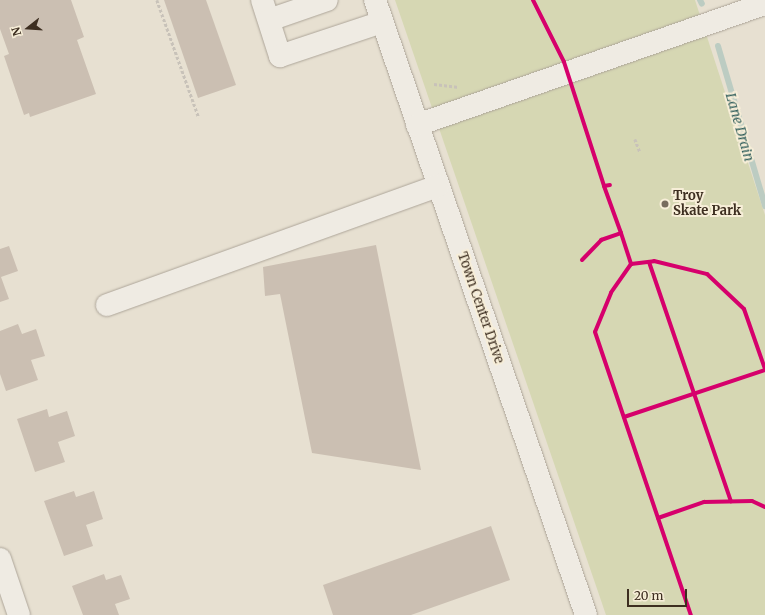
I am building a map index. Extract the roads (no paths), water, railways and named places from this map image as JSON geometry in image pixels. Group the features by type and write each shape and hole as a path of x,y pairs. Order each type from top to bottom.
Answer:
{"street":[{"path":"327,0 265,10 280,56 382,22"},
{"name":"Town Center Drive","path":"375,0 586,615"},
{"path":"417,125 765,4"},
{"path":"107,305 438,186"},
{"path":"0,559 19,615"}],"waterway":[{"name":"Lane Drain","path":"700,0 702,4"},
{"name":"Lane Drain","path":"718,46 765,206"}],"place":[{"name":"Troy Skate Park","path":"665,204"}]}
